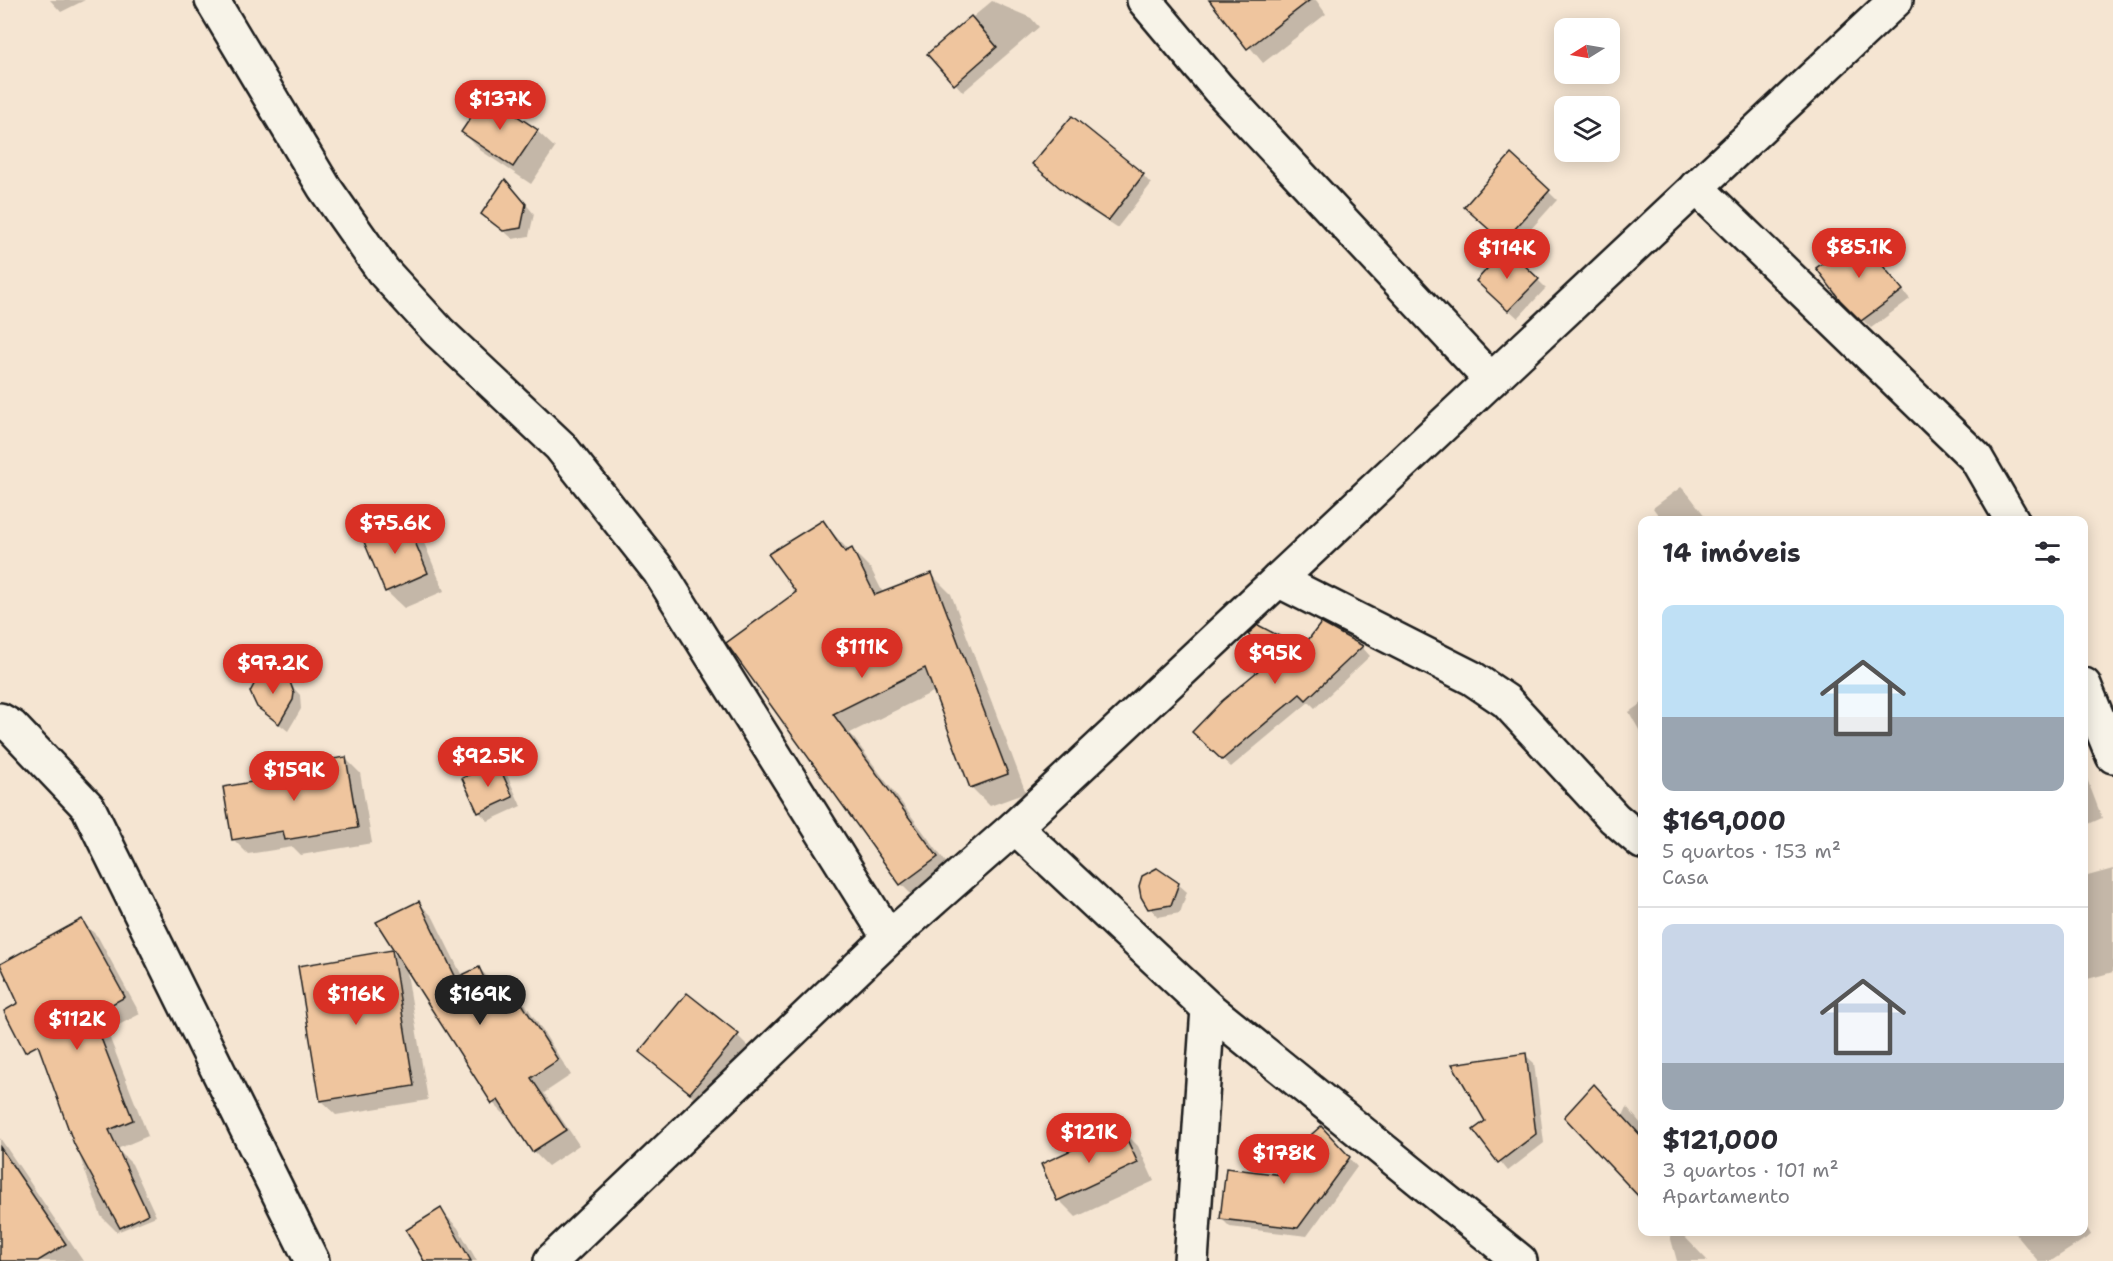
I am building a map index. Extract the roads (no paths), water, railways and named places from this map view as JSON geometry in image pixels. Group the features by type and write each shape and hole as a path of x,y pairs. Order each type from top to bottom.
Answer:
{"street":[{"path":"212,0 324,187 383,271 439,332 560,446 659,571 889,938"},
{"path":"1144,0 1218,88 1491,380"},
{"path":"551,1261 889,938 1015,827 1896,0"},
{"path":"1696,187 1976,458 2010,516"},
{"path":"1278,580 1472,678 1506,701 1614,818 1638,839"},
{"path":"2088,695 2113,756"},
{"path":"0,720 12,727 88,807 312,1261"},
{"path":"1015,827 1208,1008 1520,1261"},
{"path":"1191,1261 1208,1008"}]}
